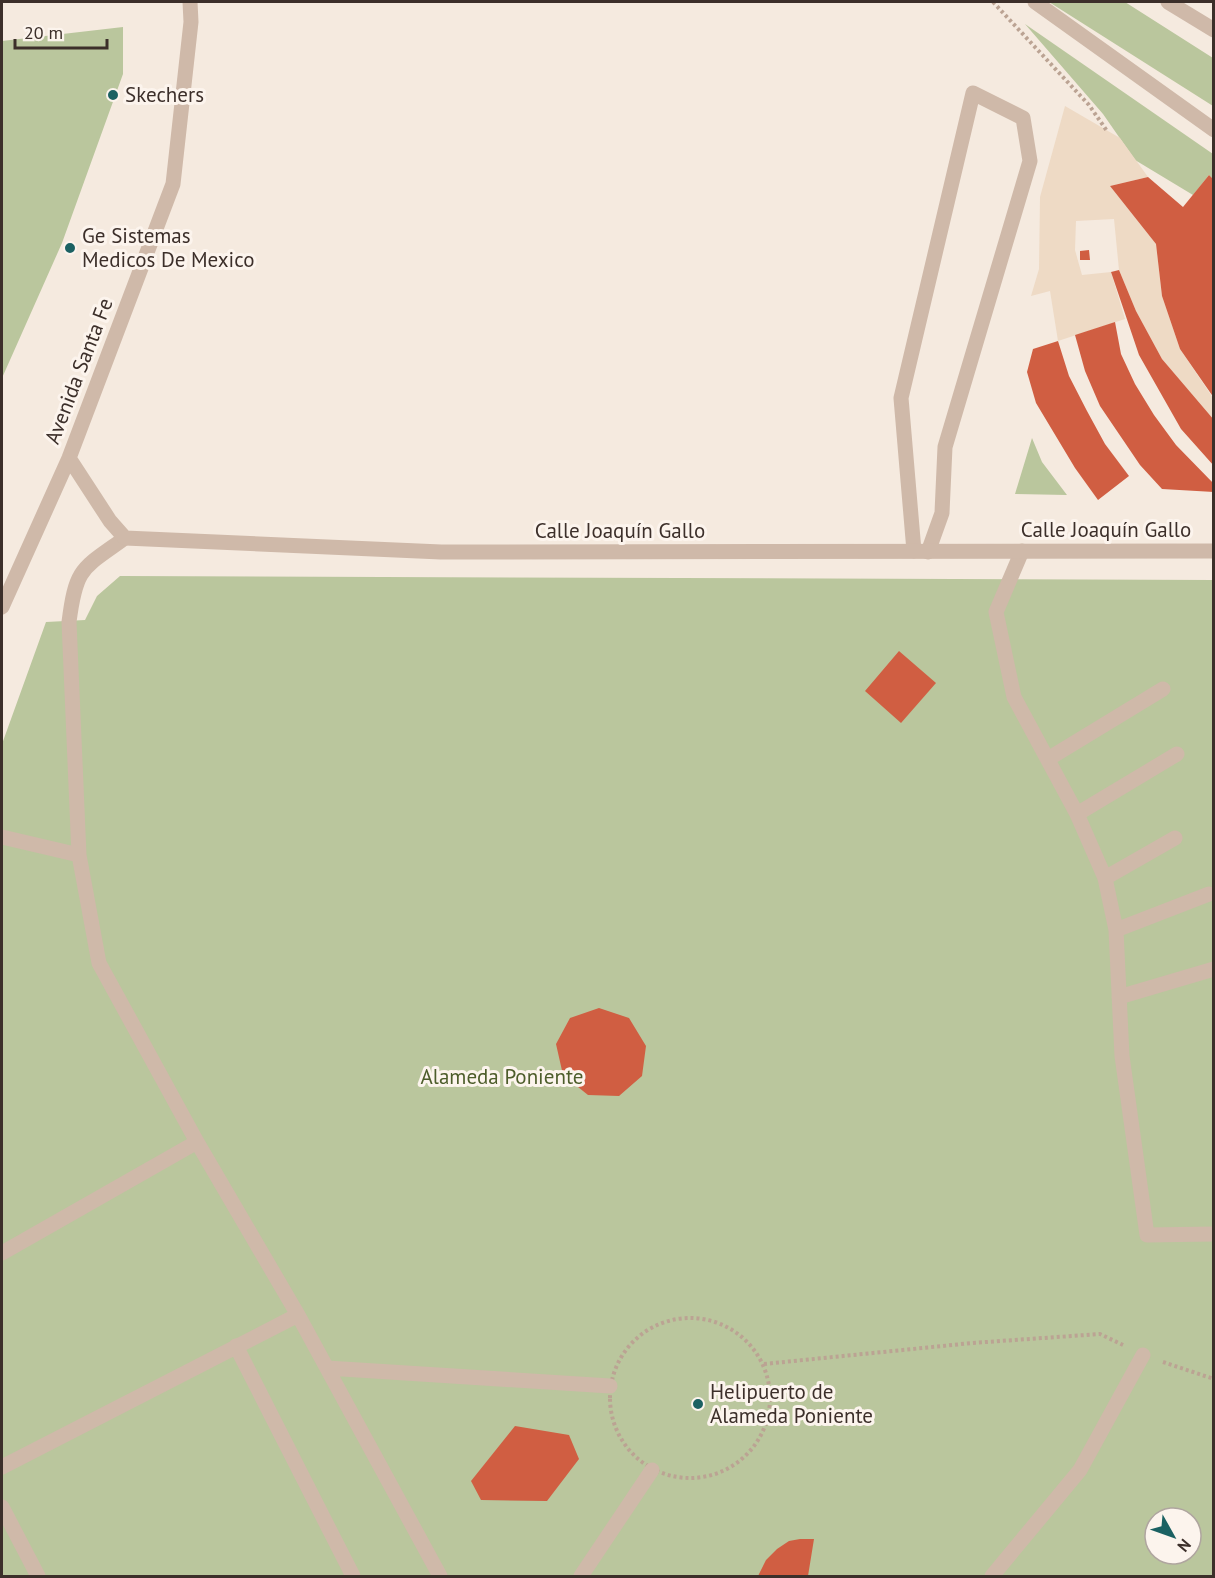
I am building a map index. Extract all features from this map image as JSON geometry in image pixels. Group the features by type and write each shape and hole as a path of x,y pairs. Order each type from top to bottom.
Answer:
{"street":[{"name":"Avenida Santa Fe","path":"2,607 69,458 172,184 191,22 190,2"},
{"path":"1035,2 1214,130"},
{"path":"1168,2 1214,30"},
{"path":"974,93 1023,118 1030,160 945,447 942,513 921,551 901,398 974,93"},
{"path":"69,458 85,485 125,538 90,564 74,585 69,622 79,855 99,963 197,1142 298,1315 440,1576"},
{"name":"Calle Joaquín Gallo","path":"125,538 441,552 1214,551"},
{"path":"1022,551 996,612 1014,697 1077,814 1106,878 1116,930 1122,1056 1147,1235 1214,1234"},
{"path":"1048,759 1163,689"},
{"path":"1077,814 1177,754"},
{"path":"2,837 79,855"},
{"path":"1106,878 1175,838"},
{"path":"1116,930 1209,894"},
{"path":"1119,997 1214,969"},
{"path":"2,1253 197,1142"},
{"path":"2,1467 298,1315"},
{"path":"236,1346 353,1576"},
{"path":"992,1576 1080,1470 1143,1354"},
{"path":"327,1368 610,1386"},
{"path":"581,1576 652,1470"},
{"path":"2,1507 38,1576"}],"path":[{"path":"993,2 1089,105 1107,131"},
{"path":"680,1318 705,1318 730,1327 750,1343 764,1364 771,1388 770,1414 761,1437 746,1457 725,1471 701,1479 676,1478 652,1470 633,1455 618,1435 610,1411 610,1386 618,1362 633,1340 654,1326 680,1318"},
{"path":"764,1364 972,1343 1100,1334 1143,1354 1214,1379"}],"green space":[{"path":"1049,2 1125,2 1213,58 1213,106"},
{"path":"1025,24 1213,154 1213,180 1209,175 1193,195 1135,160 1103,114"},
{"path":"123,27 123,74 62,243 2,378 2,41"},
{"path":"1032,438 1042,462 1067,495 1015,494"},
{"name":"Alameda Poniente","path":"120,576 1213,580 1213,1576 2,1576 2,744 46,622 85,620 97,596"}],"shaded area":[{"path":"1065,106 1120,138 1148,177 1110,186 1156,244 1162,296 1180,349 1213,398 1213,420 1162,359 1136,311 1119,270 1114,219 1076,221 1075,250 1082,275 1111,272 1125,319 1058,341 1050,291 1031,296 1039,269 1040,197"}],"building":[{"path":"1209,175 1214,180 1214,398 1180,349 1162,296 1156,244 1110,186 1148,177 1183,207"},
{"path":"1089,250 1090,260 1080,260 1080,251"},
{"path":"1119,270 1136,311 1162,359 1214,420 1214,466 1181,429 1139,355 1111,272"},
{"path":"1115,322 1121,354 1135,384 1176,445 1214,484 1214,492 1162,489 1140,465 1100,406 1085,371 1075,335"},
{"path":"1058,341 1069,376 1087,411 1105,444 1129,476 1098,500 1075,468 1036,403 1027,372 1033,349"},
{"path":"899,651 936,683 901,723 865,691"},
{"path":"599,1008 629,1018 646,1046 642,1076 619,1096 588,1095 563,1075 556,1044 570,1018"},
{"path":"515,1426 569,1435 579,1459 547,1501 481,1500 471,1481"},
{"path":"814,1539 808,1576 758,1576 766,1560 777,1549 789,1541"}],"place":[{"name":"Skechers","path":"113,95"},
{"name":"Ge Sistemas Medicos De Mexico","path":"70,248"},
{"name":"Helipuerto de Alameda Poniente","path":"698,1404"}]}
